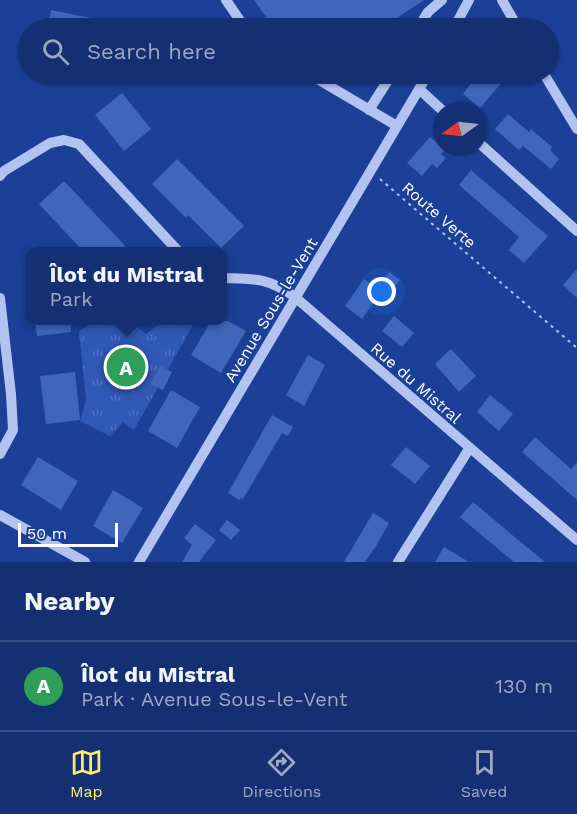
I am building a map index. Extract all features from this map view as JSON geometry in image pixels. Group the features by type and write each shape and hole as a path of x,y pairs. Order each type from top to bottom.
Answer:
{"street":[{"path":"226,0 238,18"},
{"path":"424,18 442,0"},
{"path":"460,0 461,15"},
{"path":"459,18 469,0"},
{"path":"501,0 512,18"},
{"path":"326,84 397,126"},
{"path":"369,110 386,84"},
{"name":"Avenue Sous-le-Vent","path":"139,562 422,84"},
{"path":"550,84 577,129"},
{"path":"419,89 433,102"},
{"path":"0,176 4,171 50,143 64,140 78,144 173,247"},
{"path":"487,150 577,231"},
{"name":"Rue du Mistral","path":"227,278 260,279 278,285 296,297 469,449 577,540"},
{"path":"0,298 11,394 12,430 0,454"},
{"path":"398,562 469,449"},
{"path":"0,515 85,562"}],"path":[{"name":"Route Verte","path":"379,179 577,348"}],"green space":[{"path":"89,325 136,325 146,334 158,325 193,325 134,430 123,422 110,436 80,421 86,400 79,331"}],"building":[{"path":"254,0 424,0 397,18 267,18"},
{"path":"51,10 91,18 50,18"},
{"path":"470,84 500,84 485,102 473,102 463,94"},
{"path":"122,93 151,129 124,151 95,115"},
{"path":"508,114 529,132 531,129 552,147 550,150 559,159 551,169 523,146 519,150 495,129"},
{"path":"430,137 433,139 433,156 446,158 437,168 432,164 422,176 407,163"},
{"path":"177,159 244,226 220,247 188,215 186,218 152,184"},
{"path":"471,170 548,236 524,263 509,250 519,237 459,185"},
{"path":"64,181 126,247 79,247 39,204"},
{"path":"577,269 577,298 563,285"},
{"path":"389,272 400,280 391,291 381,284"},
{"path":"364,279 381,292 362,319 345,306"},
{"path":"394,316 414,333 402,347 382,331"},
{"path":"228,321 246,331 221,373 191,355 209,325 227,325"},
{"path":"36,325 70,325 71,332 37,336"},
{"path":"451,349 476,376 459,392 435,364"},
{"path":"308,355 325,365 304,406 286,395"},
{"path":"160,366 172,372 163,390 151,384"},
{"path":"75,372 80,420 46,424 40,376"},
{"path":"171,390 200,407 177,448 148,431"},
{"path":"490,395 513,414 499,431 477,412"},
{"path":"272,415 293,427 288,436 282,433 243,499 239,500 228,493"},
{"path":"535,437 571,469 577,462 577,500 522,452"},
{"path":"406,447 430,466 415,484 391,465"},
{"path":"38,457 78,481 61,510 21,485"},
{"path":"113,490 143,508 122,543 93,526"},
{"path":"473,502 545,562 514,562 460,517"},
{"path":"373,513 389,523 376,546 365,562 344,562"},
{"path":"227,520 240,530 231,540 219,530"},
{"path":"195,524 216,540 199,562 182,562 192,545 184,538"},
{"path":"444,547 469,562 435,562"}],"place":[{"name":"Îlot du Mistral","path":"126,367"}]}
